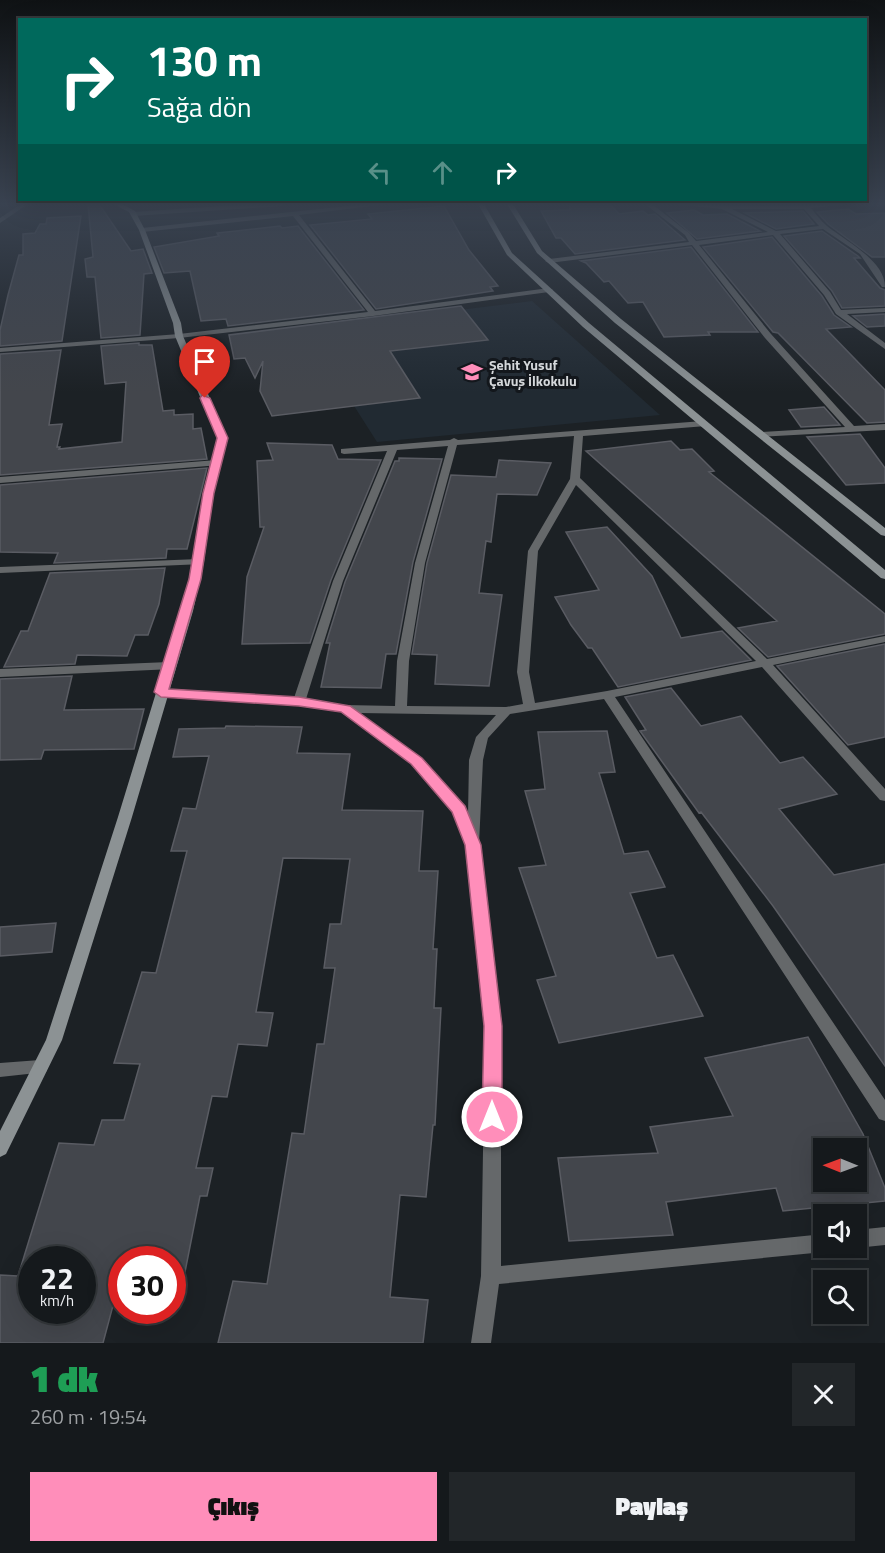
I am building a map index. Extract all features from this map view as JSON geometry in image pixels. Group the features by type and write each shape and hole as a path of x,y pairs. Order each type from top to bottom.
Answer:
{"main road":[{"path":"0,1149 54,1040 125,817 187,611 199,562 208,493 222,438 179,336 177,323 156,267"},
{"path":"523,267 586,325 885,576"},
{"path":"556,267 618,321 885,533"}],"street":[{"path":"336,267 372,314"},
{"path":"712,267 768,336 852,429"},
{"path":"804,267 839,312 885,347"},
{"path":"871,267 885,285"},
{"path":"0,350 179,336 372,314 549,290"},
{"path":"839,312 885,310"},
{"path":"344,451 703,424"},
{"path":"761,435 885,427"},
{"path":"530,707 523,672 533,551 575,479 579,433"},
{"path":"401,710 403,661 420,562 454,441"},
{"path":"299,702 338,581 393,448"},
{"path":"0,480 216,463"},
{"path":"575,479 765,664 885,797"},
{"path":"0,570 199,562"},
{"path":"161,692 299,702 345,709 506,711 607,695 885,639"},
{"path":"0,673 169,666"},
{"path":"607,695 885,1114"},
{"path":"345,709 416,761 459,810 473,845"},
{"path":"481,1343 491,1276 493,1026 473,845 476,760 482,737 506,711"},
{"path":"0,1070 40,1067"},
{"path":"867,1238 885,1236"},
{"path":"491,1276 813,1243"}],"shaded area":[{"name":"Şehit Yusuf Çavuş İlkokulu","path":"532,301 660,415 377,442 305,329"}],"building":[{"path":"16,267 73,267 62,341 0,346 0,330"},
{"path":"86,267 150,267 152,273 144,274 140,335 101,338 95,277 87,277"},
{"path":"162,267 330,267 364,310 228,326 226,319 201,321 190,271 164,273"},
{"path":"343,267 482,267 498,286 490,287 493,291 376,309"},
{"path":"589,267 707,267 758,332 708,332 710,335 664,337 643,302 628,303 609,281 604,282"},
{"path":"719,267 797,267 822,296 834,315 851,327 826,329 885,390 885,422 867,423 778,333 773,332"},
{"path":"811,267 862,267 880,288 885,290 885,306 842,308 832,291"},
{"path":"461,306 488,340 390,351 420,398 272,416 260,391 263,361 255,378 245,358 234,359 229,335"},
{"path":"885,314 885,326 867,327 853,316"},
{"path":"139,343 139,345 152,345 163,411 174,410 174,415 193,414 193,429 201,428 207,459 0,475 0,354 61,350 49,425 62,424 57,447 60,447 59,449 122,442 126,382 105,384 101,346"},
{"path":"824,407 840,425 801,427 789,410"},
{"path":"860,434 885,468 885,483 846,485 807,437"},
{"path":"671,441 680,450 692,449 714,471 709,472 885,614 885,634 768,657 738,628 777,621 586,451"},
{"path":"267,443 332,445 338,459 381,460 331,580 310,643 242,644 247,577 264,527 260,527 257,461 273,460"},
{"path":"399,458 442,459 413,562 396,654 386,654 381,688 321,687 330,643 326,643 345,582 395,461 399,461"},
{"path":"499,460 551,463 537,495 497,494 491,542 486,541 479,593 502,595 489,686 435,684 437,655 412,654 427,563 451,475 496,477"},
{"path":"207,468 187,549 167,549 166,558 54,563 58,553 0,552 0,485"},
{"path":"607,527 652,576 681,638 722,631 751,660 618,687 592,648 588,648 571,625 555,597 599,590 566,532"},
{"path":"165,568 159,604 148,635 135,635 127,656 77,655 75,664 4,667 21,631 28,631 50,573"},
{"path":"885,644 885,737 848,745 777,666"},
{"path":"72,676 64,710 144,709 134,749 44,750 41,759 0,760 0,679"},
{"path":"671,688 701,726 741,716 780,763 803,757 837,794 779,809 834,875 885,864 885,1066 773,906 701,812 699,813 640,731 646,730 625,697"},
{"path":"226,726 302,727 297,753 350,754 342,810 423,811 419,871 438,871 433,949 437,949 434,1008 441,1008 435,1125 433,1125 426,1197 400,1195 390,1297 428,1300 423,1343 218,1343 233,1281 267,1284 292,1133 304,1134 317,1044 324,1044 335,968 324,968 330,924 341,924 350,859 283,858 256,1012 273,1013 267,1046 238,1044 227,1097 212,1096 196,1168 213,1168 207,1196 200,1196 186,1267 186,1246 108,1246 108,1324 103,1343 0,1343 0,1275 18,1276 18,1324 96,1324 96,1246 27,1246 59,1143 94,1145 102,1120 124,1120 140,1064 114,1063 142,972 156,973 187,851 171,851 183,808 196,809 209,756 173,757 179,729 225,728"},
{"path":"607,731 615,772 599,773 624,854 648,851 665,887 630,893 657,958 673,955 703,1016 559,1043 537,980 556,976 519,868 546,865 525,791 545,789 538,732"},
{"path":"56,923 52,952 0,956 0,927"},
{"path":"808,1037 865,1138 813,1138 813,1192 867,1192 867,1144 885,1188 885,1201 813,1204 813,1208 783,1211 776,1188 666,1202 673,1235 569,1241 558,1158 658,1153 650,1127 733,1116 705,1058"}],"place":[{"name":"Şehit Yusuf Çavuş İlkokulu","path":"472,372"}],"route":[{"path":"205,398 222,438 208,493 195,579 161,692 299,702 345,709 416,761 459,810 473,845 481,913 493,1026 492,1117"}]}
